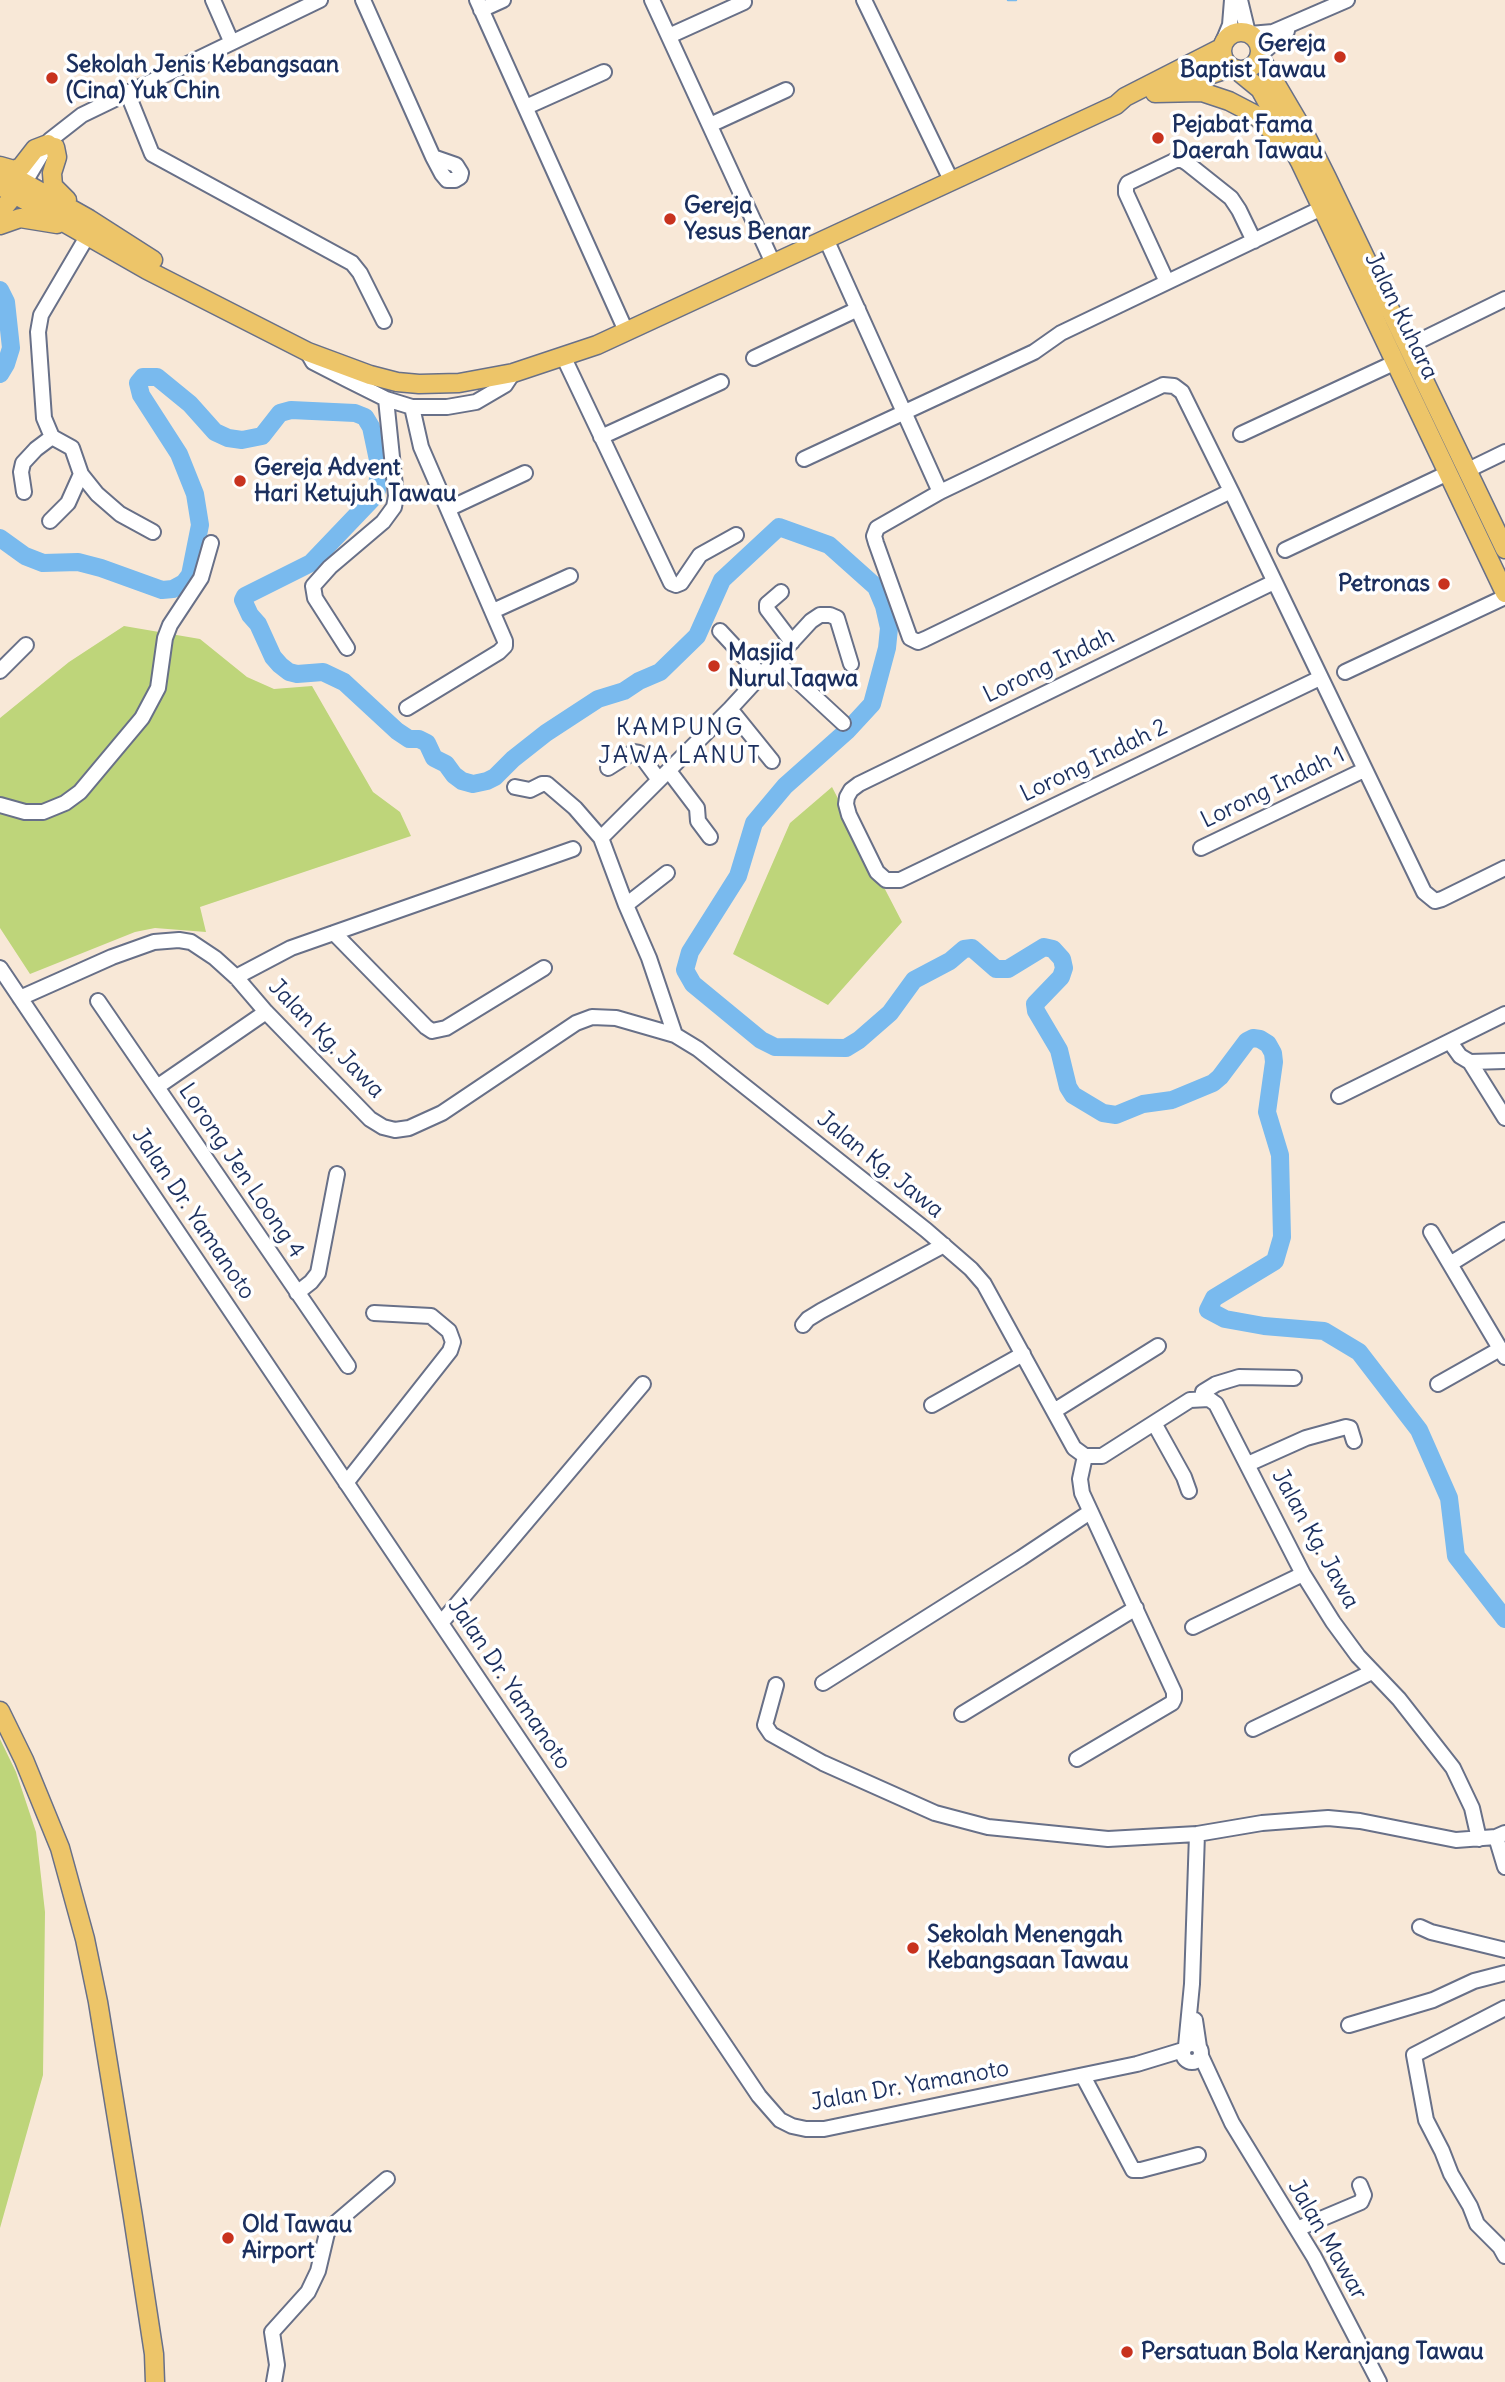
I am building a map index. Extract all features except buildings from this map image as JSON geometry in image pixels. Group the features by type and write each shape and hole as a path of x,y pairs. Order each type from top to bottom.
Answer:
{"main road":[{"path":"0,168 20,190 86,228 155,261 194,293 307,352 370,376 397,382 459,383 513,373 564,358 626,331 1116,105 1125,97 1222,45 1234,33 1249,34 1259,43 1260,56 1252,68 1234,70 1155,93 1129,104 1116,105"},
{"path":"1222,45 1221,56 1234,70"},
{"name":"Jalan Kuhara","path":"1260,56 1303,131 1505,549"},
{"name":"Jalan Kuhara","path":"1234,70 1260,89 1300,162 1505,595"},
{"path":"1155,93 1202,92 1229,100 1254,114 1300,162"},
{"path":"0,168 14,170 21,167 35,149 54,141 57,157 52,173 53,186 86,228"},
{"path":"0,212 20,190"},
{"path":"0,225 20,190"},
{"path":"0,225 20,218 86,228"},
{"path":"0,1711 24,1760 60,1848 85,1939 111,2078 154,2354 155,2382"},
{"path":"154,2354 163,2382"}],"street":[{"path":"213,0 231,41"},
{"path":"20,190 54,141 82,115 320,0"},
{"path":"363,0 433,157"},
{"path":"503,0 479,5 626,331"},
{"path":"652,0 773,263"},
{"path":"864,0 951,180"},
{"path":"1222,45 1230,25 1232,0"},
{"path":"1240,0 1249,34 1273,32 1347,0"},
{"path":"669,36 744,2"},
{"path":"1260,56 1296,23"},
{"path":"526,107 604,72"},
{"path":"710,125 786,90"},
{"path":"127,92 152,155 352,263 360,273 384,321"},
{"path":"1167,282 1126,193 1126,187 1128,183 1176,160 1182,160 1231,198 1254,241"},
{"path":"804,459 1034,352 1061,333 1322,208"},
{"path":"86,228 41,315 38,332 44,418 52,437 72,448 81,474 96,494 120,514 153,532"},
{"path":"827,239 940,492"},
{"path":"1409,346 1505,299"},
{"path":"754,358 858,309"},
{"path":"307,352 313,362 386,400 412,407 447,407 476,402 505,385 513,373"},
{"path":"564,358 671,583 681,583 700,555 736,535"},
{"path":"1241,434 1396,362"},
{"path":"601,437 721,382"},
{"path":"1231,491 918,642 910,638 907,632 874,536 881,524 940,492 1163,385 1174,386 1182,393 1231,491 1424,892 1435,901 1442,900 1505,868"},
{"path":"347,648 315,598 313,586 330,567 383,522 394,507 396,496 386,400"},
{"path":"407,708 505,646 493,611 421,446 412,407"},
{"path":"24,492 20,472 23,463 52,437"},
{"path":"1468,470 1505,452"},
{"path":"447,509 525,473"},
{"path":"1285,550 1448,473"},
{"path":"50,521 68,503 81,474"},
{"path":"0,805 25,812 43,812 65,803 80,792 142,718 158,688 165,638 170,625 201,578 211,543"},
{"path":"493,611 570,576"},
{"name":"Lorong Indah","path":"887,880 877,872 849,815 846,804 851,790 1274,582"},
{"path":"781,592 767,604 767,609 792,642"},
{"path":"1345,672 1505,595"},
{"path":"601,838 762,676 811,621 820,615 837,618 850,664"},
{"path":"720,631 762,676"},
{"path":"0,671 26,645"},
{"path":"776,661 843,723"},
{"name":"Lorong Indah 2","path":"887,880 900,880 1320,678"},
{"path":"730,709 772,761"},
{"path":"608,768 633,752 639,753 697,808 698,821 710,837"},
{"name":"Lorong Indah 1","path":"1201,848 1364,770"},
{"path":"515,787 530,790 547,784 575,808 601,838 649,958 675,1035"},
{"path":"236,977 291,948 573,849"},
{"path":"626,905 667,873"},
{"path":"334,933 432,1031 446,1028 544,968"},
{"name":"Jalan Kg. Jawa","path":"20,998 154,942 191,942 215,958 236,977 370,1119 383,1127 396,1130 409,1128 442,1113 576,1023 592,1017 617,1018 675,1035 698,1049 971,1269 985,1284 1074,1448 1085,1456"},
{"name":"Jalan Dr. Yamanoto","path":"0,968 759,2096 780,2120 806,2129 824,2129 1137,2064 1177,2060 1192,2054"},
{"name":"Lorong Jen Loong 4","path":"98,1001 348,1366"},
{"path":"157,1087 267,1012"},
{"path":"1339,1096 1505,1014"},
{"path":"1450,1042 1460,1056 1470,1062 1505,1118"},
{"path":"1470,1062 1505,1061"},
{"path":"297,1293 312,1282 318,1273 337,1174"},
{"path":"1450,1264 1505,1230"},
{"path":"1431,1232 1503,1353 1438,1384"},
{"path":"803,1325 821,1311 944,1245"},
{"path":"346,1483 450,1351 453,1342 449,1331 430,1316 374,1313"},
{"path":"1054,1411 1157,1346"},
{"path":"932,1405 1023,1354"},
{"path":"1077,1759 1172,1703 1174,1692 1082,1493 1080,1479 1085,1456 1101,1456 1190,1400 1202,1398 1203,1392 1216,1384 1239,1377 1294,1378"},
{"path":"441,1623 643,1384"},
{"name":"Jalan Kg. Jawa","path":"1202,1398 1216,1404 1303,1574 1339,1631 1372,1672 1399,1699 1453,1768 1472,1808 1479,1839"},
{"path":"1154,1423 1189,1491"},
{"path":"1248,1464 1306,1438 1346,1427 1350,1428 1354,1441"},
{"path":"823,1683 1021,1559 1090,1512"},
{"path":"1193,1627 1303,1574"},
{"path":"962,1714 1136,1608"},
{"path":"1253,1729 1372,1672"},
{"path":"776,1685 765,1725 771,1734 823,1763 935,1813 988,1827 1108,1839 1197,1834 1262,1823 1328,1818 1360,1821 1456,1840 1500,1835 1505,1865"},
{"path":"1192,2054 1197,1834"},
{"path":"1420,1927 1505,1950"},
{"path":"1349,2025 1433,2000 1474,1981 1505,1973"},
{"path":"1503,2249 1477,2224 1426,2120 1414,2055 1505,2008"},
{"name":"Jalan Mawar","path":"1192,2054 1335,2295 1379,2382"},
{"path":"1083,2076 1133,2170 1198,2155"},
{"path":"274,2382 277,2365 272,2338 275,2328 308,2292 318,2272 323,2244 332,2226 387,2179"},
{"path":"1297,2229 1361,2202 1364,2195 1360,2185"}],"green space":[{"path":"124,626 200,639 247,677 274,689 312,686 373,792 400,812 411,836 200,907 206,932 155,928 135,932 30,974 0,928 0,718 69,662"},
{"path":"832,787 902,922 828,1005 733,954 790,823"},
{"path":"0,1739 16,1772 36,1832 45,1912 43,2075 0,2228"}],"waterway":[{"path":"1008,0 1016,0"},
{"path":"0,290 6,302 11,348 0,374"},
{"path":"0,538 25,556 43,563 78,562 162,590 173,589 184,583 190,575 200,525 195,494 179,454 141,395 138,383 143,377 157,377 190,404 215,432 228,438 242,440 262,436 280,413 291,410 355,413 365,417 371,427 379,465 374,497 311,563 245,596 243,600 273,657 280,665 289,672 323,672 344,682 397,731 409,739 419,739 427,743 434,758 446,764 462,781 473,784 495,777 546,733 598,699 624,691 660,672 697,636 722,580 779,527 829,545 876,587 884,606 889,628 887,648 872,704 848,730 785,786 754,823 738,876 690,952 685,970 693,984 761,1040 775,1047 846,1048 890,1013 914,980 950,961 964,949 972,948 996,969 1008,969 1044,947 1053,949 1062,959 1064,968 1061,977 1035,1004 1036,1011 1059,1050 1068,1087 1073,1095 1103,1113 1116,1115 1143,1104 1172,1100 1213,1083 1247,1041 1253,1038 1268,1044 1274,1062 1267,1112 1280,1155 1282,1237 1275,1261 1214,1298 1208,1310 1225,1319 1264,1326 1324,1331 1359,1352 1419,1430 1449,1498 1456,1556 1505,1619"}],"place":[{"name":"Gereja Baptist Tawau","path":"1340,57"},
{"name":"Sekolah Jenis Kebangsaan (Cina) Yuk Chin","path":"52,78"},
{"name":"Pejabat Fama Daerah Tawau","path":"1158,138"},
{"name":"Gereja Yesus Benar","path":"670,219"},
{"name":"Gereja Advent Hari Ketujuh Tawau","path":"240,481"},
{"name":"Petronas","path":"1444,584"},
{"name":"Masjid Nurul Taqwa","path":"714,666"},
{"name":"Sekolah Menengah Kebangsaan Tawau","path":"913,1948"},
{"name":"Old Tawau Airport","path":"228,2238"},
{"name":"Persatuan Bola Keranjang Tawau","path":"1127,2352"}],"district":[{"name":"KAMPUNG JAWA LANUT","path":"680,742"}]}
